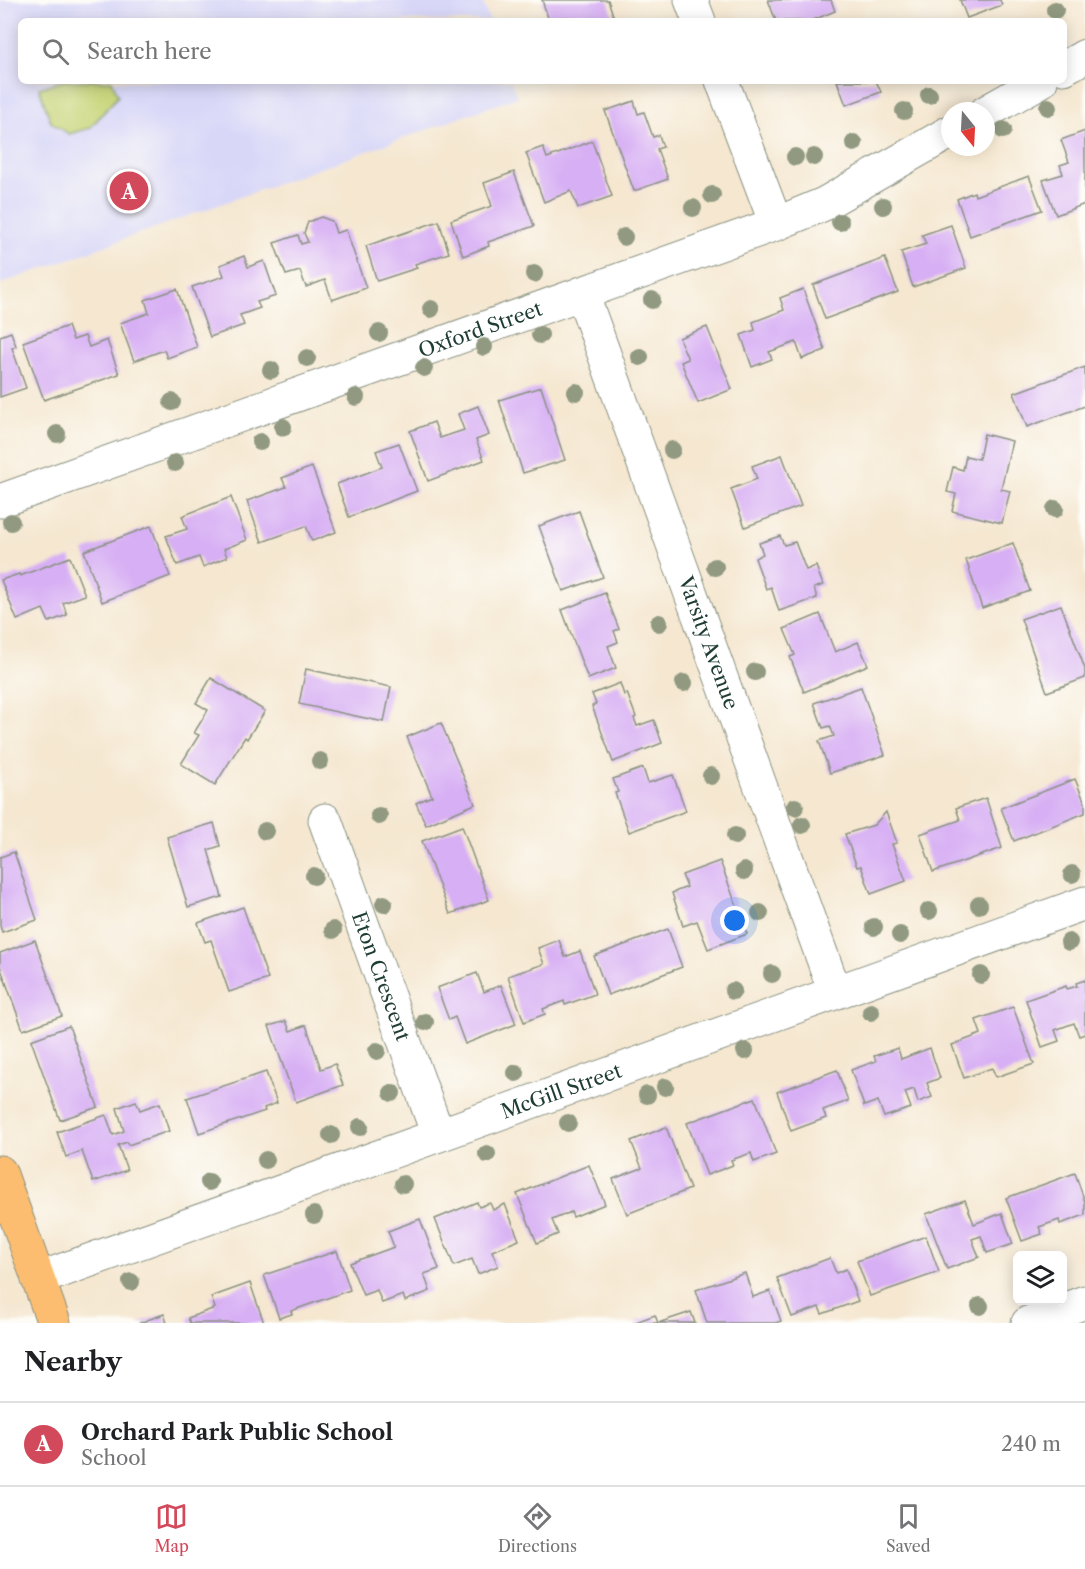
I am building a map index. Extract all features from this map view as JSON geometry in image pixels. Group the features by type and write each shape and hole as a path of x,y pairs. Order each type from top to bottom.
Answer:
{"main road":[{"path":"0,1172 54,1323"}],"street":[{"path":"691,0 698,18"},
{"path":"1067,66 1085,56"},
{"path":"723,84 776,224"},
{"path":"995,107 1036,84"},
{"name":"Oxford Street","path":"0,501 776,224 824,204 941,137"},
{"name":"Varsity Avenue","path":"582,293 835,992"},
{"name":"Eton Crescent","path":"325,820 438,1135"},
{"name":"McGill Street","path":"38,1279 1085,903"},
{"path":"1028,1323 1085,1302"}],"shaded area":[{"path":"0,0 482,0 489,18 18,18 18,84 512,84 517,97 0,284"}],"green space":[{"path":"53,84 113,84 118,96 90,128 69,134 51,122 39,88"}],"building":[{"path":"542,0 608,0 614,18 567,17 548,18"},
{"path":"768,0 831,0 835,11 818,18 775,18"},
{"path":"960,0 1000,0 1002,5 967,18"},
{"path":"838,84 877,84 881,92 846,105"},
{"path":"634,101 638,114 644,112 653,137 659,135 663,147 657,149 668,179 634,191 605,111"},
{"path":"1085,131 1085,204 1056,215 1043,180 1063,174 1060,165 1069,162 1061,140"},
{"path":"592,141 612,196 578,208 571,191 544,202 526,153 543,147 547,158"},
{"path":"514,172 534,226 488,242 489,246 463,256 451,220 492,206 484,183"},
{"path":"1029,176 1042,210 970,236 957,199 974,192 975,196"},
{"path":"321,217 332,221 336,233 346,230 366,288 332,300 325,280 306,287 300,271 286,275 274,243 298,235 301,244 308,242 304,233 308,222"},
{"path":"439,221 449,253 415,264 417,268 377,281 366,246"},
{"path":"951,225 966,268 913,287 901,252 926,244 922,235"},
{"path":"244,256 248,267 264,261 276,296 257,302 260,308 240,315 244,325 210,337 192,287 224,276 220,265"},
{"path":"885,258 898,292 825,319 813,285"},
{"path":"177,289 197,347 167,358 164,350 134,361 120,323 149,313 145,300"},
{"path":"803,289 825,350 802,359 796,342 769,352 772,359 752,367 741,335 755,330 753,322 784,310 780,298"},
{"path":"68,326 73,340 85,336 89,347 107,340 119,374 44,400 23,342"},
{"path":"707,327 732,389 698,403 681,362 688,359 679,338"},
{"path":"11,332 16,346 12,348 26,388 0,397 0,336"},
{"path":"1085,367 1085,406 1027,427 1014,393"},
{"path":"541,387 565,460 523,473 499,400"},
{"path":"478,406 489,435 476,440 484,460 428,481 410,431 434,422 440,438 464,430 458,414"},
{"path":"984,434 1012,441 1001,489 1010,491 1002,523 952,511 956,494 947,492 953,467 963,470 966,456 979,459"},
{"path":"399,443 417,491 349,517 337,484 382,467 376,451"},
{"path":"782,455 801,506 745,527 731,489 757,479 752,466"},
{"path":"312,467 336,532 312,541 306,526 262,542 247,501 286,487 282,478"},
{"path":"231,497 247,540 224,549 227,557 203,567 199,557 177,565 166,536 187,529 182,516"},
{"path":"579,511 603,577 563,591 539,526"},
{"path":"151,526 170,576 102,602 84,551"},
{"path":"780,536 784,545 795,542 806,570 816,566 823,585 814,588 817,598 779,611 771,587 766,589 755,558 763,554 759,543"},
{"path":"1013,543 1030,591 982,608 966,560"},
{"path":"70,557 85,595 63,603 67,615 49,622 43,609 17,620 1,580 19,574 20,576"},
{"path":"605,593 619,629 614,631 618,642 608,646 616,668 588,679 562,610"},
{"path":"1061,605 1085,669 1085,678 1047,692 1021,619"},
{"path":"820,614 835,652 858,642 868,665 804,692 790,657 795,655 784,629"},
{"path":"306,669 391,687 384,722 299,704"},
{"path":"211,678 265,711 247,739 245,737 215,785 181,764 199,735 194,733 208,710 196,703"},
{"path":"620,683 624,695 627,693 637,726 654,720 662,743 613,762 592,706 596,704 592,694"},
{"path":"861,687 885,755 830,773 819,741 834,736 830,726 823,728 814,703"},
{"path":"441,723 475,804 426,825 416,803 432,796 407,737"},
{"path":"643,768 648,783 673,775 686,811 629,832 615,793 618,792 613,779"},
{"path":"1075,779 1085,803 1085,813 1014,841 1001,808"},
{"path":"986,798 1002,848 933,872 920,834 960,820 956,808"},
{"path":"886,812 897,843 892,844 906,881 871,894 861,866 857,867 845,834 874,825"},
{"path":"214,823 220,846 208,850 222,897 188,907 167,837"},
{"path":"462,826 489,900 450,914 422,841"},
{"path":"14,852 37,920 2,932 0,926 0,857"},
{"path":"720,861 747,934 708,949 697,921 683,926 672,893 687,887 682,875"},
{"path":"243,907 268,979 229,992 211,940 205,942 198,923"},
{"path":"668,929 682,967 608,995 594,956"},
{"path":"35,940 62,1016 23,1030 0,966 0,953"},
{"path":"559,940 565,957 580,951 595,994 565,1005 564,1001 543,1009 545,1014 524,1022 508,976 544,964 538,948"},
{"path":"477,973 484,992 501,985 516,1024 465,1044 455,1017 449,1020 437,988"},
{"path":"1085,980 1085,1034 1079,1036 1074,1023 1055,1030 1059,1041 1042,1047 1026,1000 1066,986 1067,989 1077,986 1076,983"},
{"path":"1013,1007 1034,1064 996,1077 992,1068 964,1078 952,1045 981,1034 976,1020"},
{"path":"286,1021 290,1031 306,1025 321,1069 335,1064 343,1085 296,1102 269,1026"},
{"path":"69,1026 98,1107 60,1120 31,1040"},
{"path":"898,1048 901,1059 930,1048 940,1078 927,1083 932,1097 918,1102 914,1089 905,1092 911,1108 884,1117 878,1101 864,1106 851,1070 876,1061 874,1056"},
{"path":"837,1070 848,1101 823,1110 826,1118 791,1131 777,1092"},
{"path":"266,1072 277,1103 264,1108 265,1111 199,1133 187,1098"},
{"path":"755,1098 776,1154 754,1162 751,1153 731,1160 733,1165 707,1175 687,1123"},
{"path":"136,1101 140,1110 160,1103 169,1131 128,1145 127,1142 118,1145 127,1170 93,1182 82,1151 66,1157 57,1132 106,1115 113,1135 124,1131 117,1108"},
{"path":"666,1127 690,1189 627,1214 613,1179 642,1168 631,1141"},
{"path":"589,1165 605,1204 573,1217 571,1212 552,1220 558,1234 537,1243 517,1194"},
{"path":"1075,1173 1085,1202 1085,1215 1060,1224 1059,1220 1039,1227 1042,1234 1022,1241 1006,1198"},
{"path":"965,1200 974,1224 1002,1213 1013,1244 987,1253 981,1236 972,1239 979,1257 947,1269 926,1214"},
{"path":"477,1202 479,1207 490,1203 493,1210 505,1204 519,1240 492,1251 498,1266 478,1274 472,1259 454,1266 435,1219"},
{"path":"420,1219 439,1269 424,1274 430,1291 405,1301 403,1295 382,1303 377,1290 363,1295 350,1263 394,1247 388,1231"},
{"path":"926,1236 939,1272 870,1296 857,1261"},
{"path":"337,1251 350,1290 291,1311 292,1314 279,1318 264,1275"},
{"path":"830,1258 836,1273 846,1269 858,1301 822,1314 819,1307 792,1317 777,1278"},
{"path":"745,1273 753,1297 770,1291 781,1321 775,1323 707,1323 696,1290"},
{"path":"250,1283 264,1323 190,1323 188,1318 215,1308 211,1297"},
{"path":"691,1312 695,1323 658,1323"},
{"path":"164,1314 167,1323 139,1323"},
{"path":"655,1315 658,1323 633,1323"}],"place":[{"name":"Orchard Park Public School","path":"129,191"}]}
